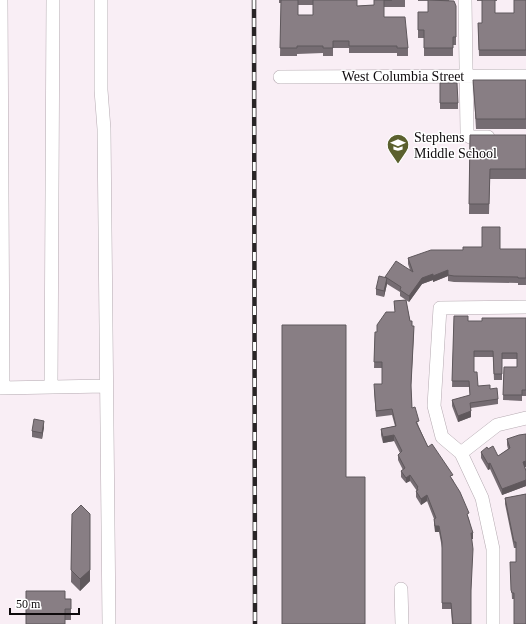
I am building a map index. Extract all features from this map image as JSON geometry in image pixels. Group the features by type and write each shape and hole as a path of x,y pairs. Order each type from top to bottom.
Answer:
{"street":[{"path":"1,0 1,388 106,386"},
{"path":"51,387 53,0"},
{"path":"100,0 101,90 104,129 110,624"},
{"path":"465,0 468,135 473,137 503,137"},
{"name":"West Columbia Street","path":"280,77 526,76"},
{"path":"493,624 492,549 482,498 461,453 442,437 434,406 440,308 526,307"},
{"path":"461,453 497,425 526,418"},
{"path":"401,589 402,624"}],"building":[{"path":"281,0 298,0 298,15 313,15 313,0 357,0 357,6 374,5 374,0 384,0 384,17 405,17 408,48 397,48 397,46 349,46 349,41 333,41 333,48 323,48 323,46 297,46 297,48 280,48"},
{"path":"428,0 454,1 456,6 456,37 453,37 453,48 424,48 424,30 418,30 418,12 428,12"},
{"path":"482,0 495,0 495,13 514,13 514,0 526,0 526,50 479,50 478,23 482,23"},
{"path":"473,80 526,80 526,119 476,119"},
{"path":"440,83 457,83 458,103 440,103"},
{"path":"470,135 526,135 526,169 490,169 489,204 469,204"},
{"path":"482,227 500,227 500,249 526,249 526,278 454,276 448,275 448,270 433,276 433,274 422,278 409,296 400,290 401,287 385,277 396,261 413,272 408,258 431,250 463,250 463,247 482,247"},
{"path":"379,276 387,278 384,291 376,289"},
{"path":"406,300 410,321 412,321 412,326 414,326 411,385 412,408 415,407 419,421 416,422 428,447 432,444 453,475 450,476 460,492 469,513 467,514 473,533 471,533 473,549 471,624 453,624 451,603 442,603 442,542 439,526 435,526 434,519 436,518 427,495 421,499 416,491 418,490 418,487 410,475 406,478 401,471 405,468 398,455 402,451 394,435 383,437 381,429 396,426 392,409 376,411 374,384 382,384 382,362 374,362 375,332 377,332 377,325 386,312 395,312 394,301"},
{"path":"454,316 468,316 468,321 482,321 482,318 526,318 526,390 522,390 522,395 503,395 504,367 517,367 517,353 502,353 502,374 494,374 493,351 474,351 474,372 477,372 478,386 490,385 490,389 497,388 498,399 470,403 471,411 458,416 452,400 470,395 469,381 452,381"},
{"path":"282,325 346,325 346,477 365,477 365,624 282,624"},
{"path":"34,419 44,421 42,433 32,431"},
{"path":"526,434 526,461 523,462 526,471 526,480 502,489 490,463 488,464 481,452 487,447 488,449 493,446 498,456 510,448 507,439"},
{"path":"526,494 526,624 514,624 514,593 512,593 511,590 510,562 516,562 516,542 514,542 505,498"},
{"path":"81,505 90,514 90,570 80,579 71,570 72,514"},
{"path":"26,591 65,591 65,599 71,599 71,609 65,609 65,624 26,624"}],"railway":[{"path":"254,0 255,624"}],"place":[{"name":"Stephens Middle School","path":"398,164"}]}
